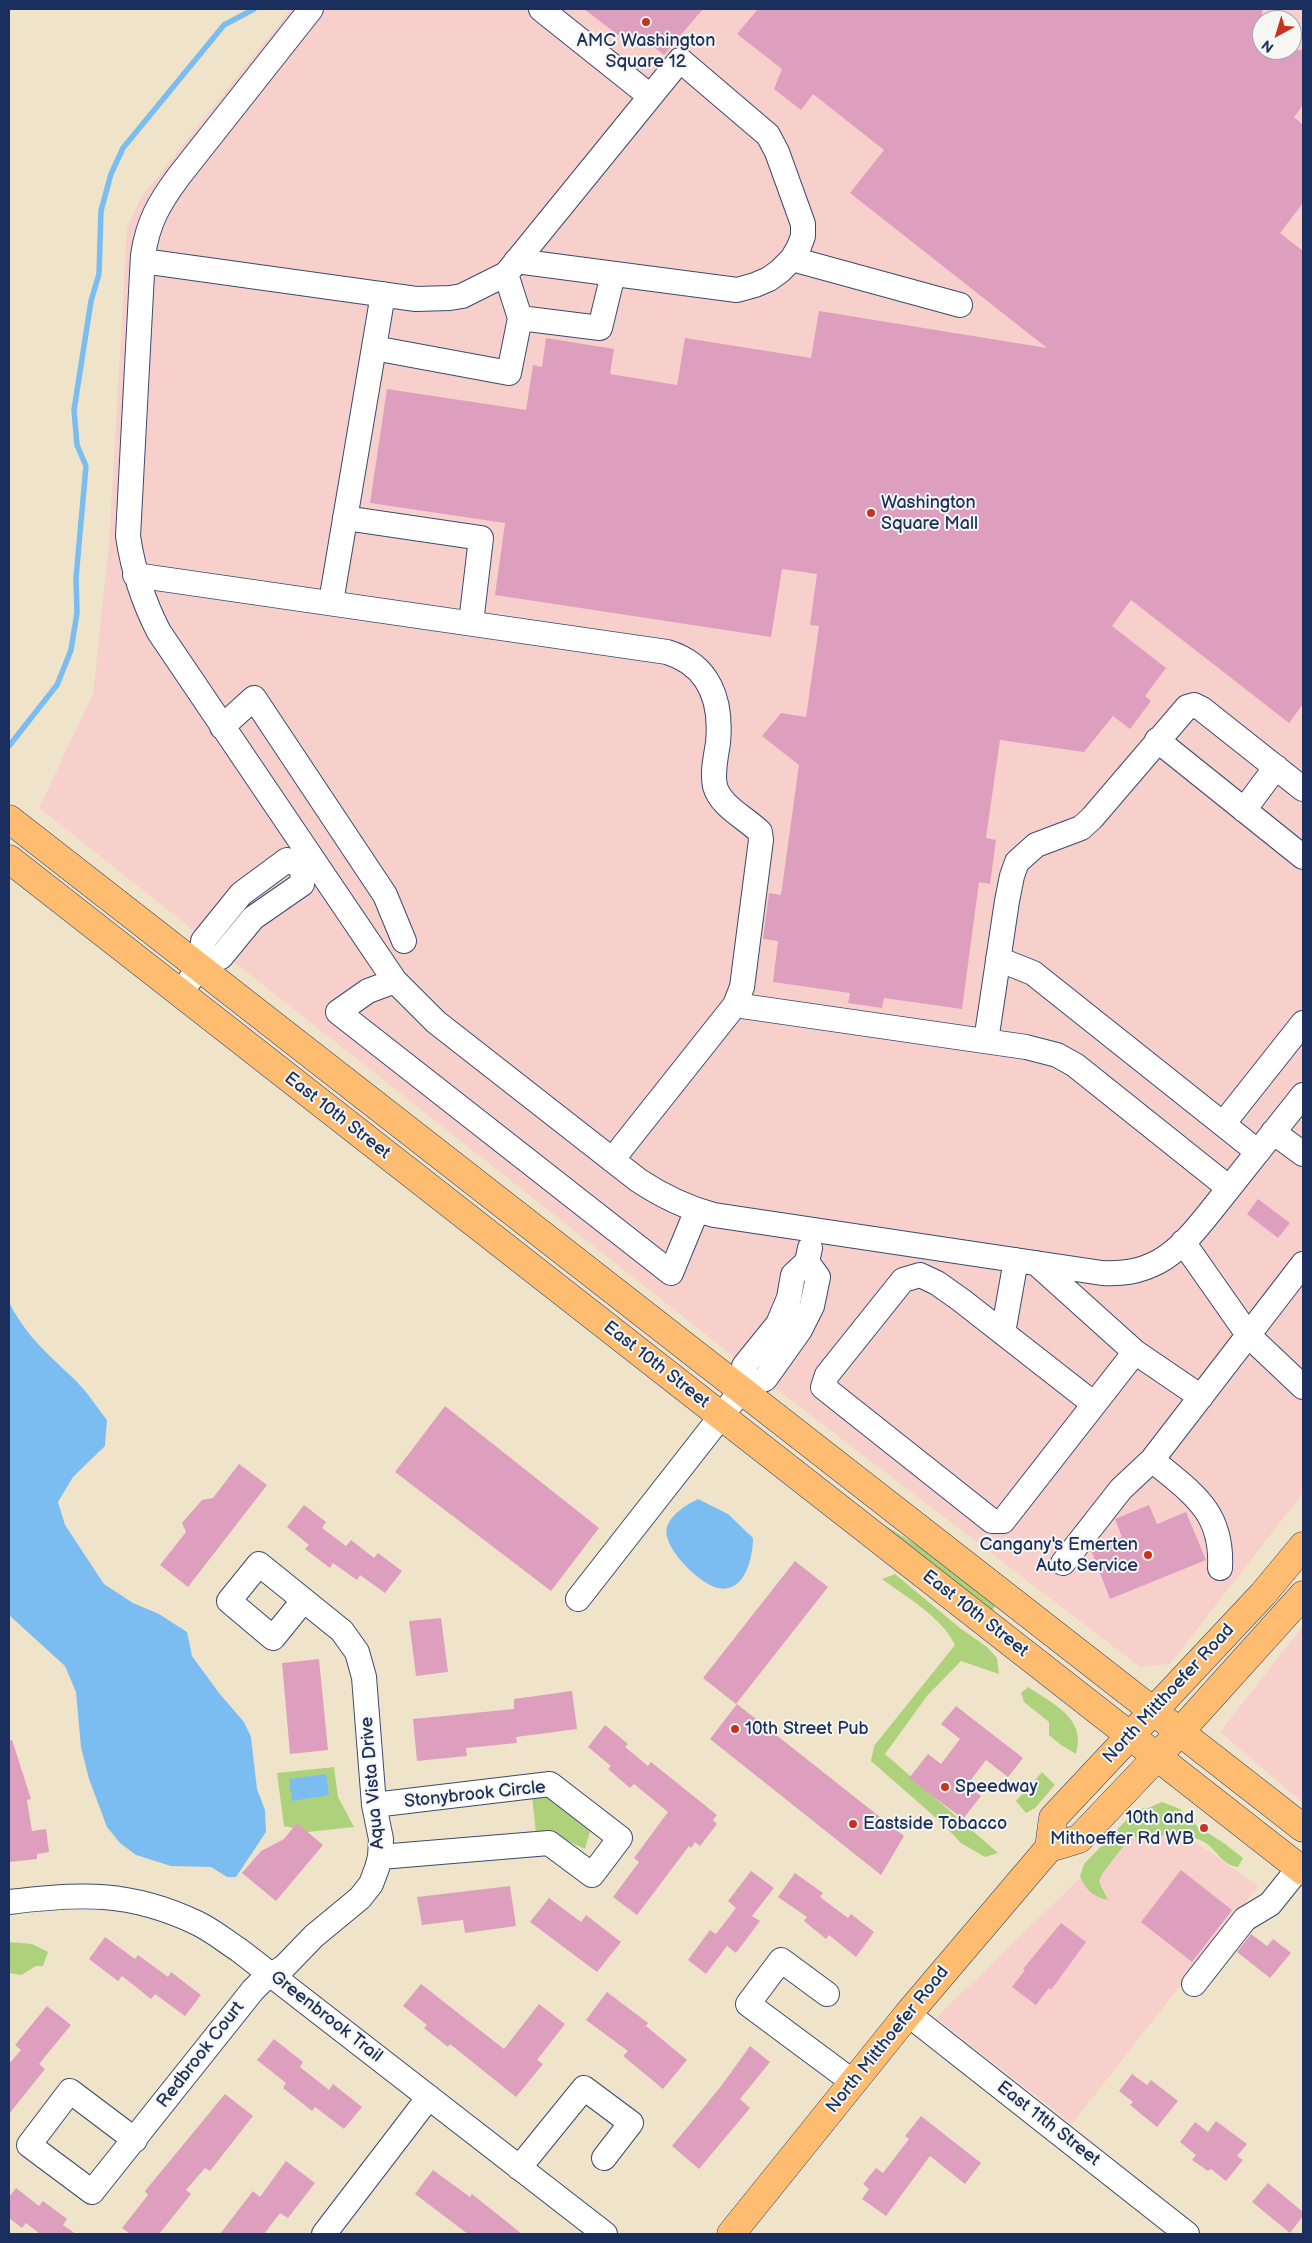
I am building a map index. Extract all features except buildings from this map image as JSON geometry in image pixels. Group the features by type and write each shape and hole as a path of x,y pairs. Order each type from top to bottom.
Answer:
{"main road":[{"name":"East 10th Street","path":"10,820 201,965 1303,1828"},
{"name":"East 10th Street","path":"9,859 1301,1869"},
{"name":"North Mitthoefer Road","path":"731,2234 908,2014 1049,1848 1054,1818 1256,1601 1303,1546"},
{"name":"North Mitthoefer Road","path":"1049,1848 1079,1839 1157,1757 1303,1595"}],"street":[{"path":"311,9 163,198 151,219 146,234 143,261 128,536 135,575 148,611 159,632 222,727 308,864 394,981 436,1022 612,1160 660,1194 698,1210 714,1215 1102,1273 1125,1274 1159,1262 1183,1242 1303,1095"},
{"path":"541,9 650,96"},
{"path":"143,261 416,299 462,296 511,267 680,60 768,135 777,152 804,224 803,236 792,259 769,279 737,290 612,274 511,267"},
{"path":"792,259 960,305"},
{"path":"374,348 509,373 520,318 511,267"},
{"path":"520,318 600,328 612,274"},
{"path":"331,602 383,294"},
{"path":"345,518 481,538 470,623"},
{"path":"135,575 667,652 683,657 695,665 713,690 718,715 719,732 714,785 723,800 760,832 761,840 742,987 735,1005 612,1160"},
{"path":"222,727 254,698 385,895 404,941"},
{"path":"986,1041 1007,901 1012,876 1018,862 1036,845 1081,828 1092,818 1187,707 1194,705 1202,709 1303,789"},
{"path":"1158,740 1303,857"},
{"path":"1244,810 1276,767"},
{"path":"180,993 201,965 203,942 241,894 288,860 308,864"},
{"path":"998,959 1033,972 1258,1152"},
{"path":"394,981 368,991 338,1012 671,1273 698,1210"},
{"path":"735,1005 1043,1050 1075,1065 1229,1188"},
{"path":"1224,1124 1303,1023"},
{"path":"1273,1132 1303,1154"},
{"path":"578,1600 743,1389 744,1366 778,1324 789,1298 793,1275 807,1262 813,1230"},
{"path":"1183,1242 1248,1336 1303,1388"},
{"path":"920,1275 925,1246"},
{"path":"1003,1333 1026,1262"},
{"path":"1026,1262 1135,1352 1201,1398"},
{"path":"1063,1563 1121,1489 1152,1460 1303,1264"},
{"path":"1094,1404 949,1291 920,1275 903,1280 827,1375 823,1387 992,1521 1003,1520 1135,1352"},
{"path":"1152,1460 1195,1495 1213,1520 1221,1547 1220,1568"},
{"name":"Aqua Vista Drive","path":"272,1975 290,1961 314,1936 360,1898 370,1884 380,1857 381,1839 374,1805 362,1665 354,1647 342,1632 303,1601"},
{"name":"Stonybrook Circle","path":"374,1805 550,1784 620,1838 592,1875 549,1843 380,1857"},
{"path":"1194,1984 1245,1920 1270,1904 1301,1869"},
{"name":"Greenbrook Trail","path":"9,1902 59,1896 93,1895 143,1903 197,1923 226,1940 272,1975 605,2234"},
{"path":"827,1994 781,1960 748,2004 853,2082"},
{"name":"Redbrook Court","path":"135,2140 253,1990 272,1975"},
{"name":"East 11th Street","path":"908,2014 1188,2234"},
{"path":"519,2168 584,2088 631,2123 604,2158"},
{"path":"324,2234 429,2097"}],"shaded area":[{"name":"Washington Square Mall","path":"291,9 1303,9 1303,1493 1170,1664 1140,1667 724,1349 39,808 93,694 109,544 127,228 140,199"},
{"path":"1303,1626 1303,1803 1220,1732"},
{"path":"1177,1829 1258,1886 1072,2124 936,2018 1117,1842"}],"green space":[{"path":"881,1523 920,1547 996,1605 991,1612 878,1527"},
{"path":"895,1574 960,1628 987,1647 997,1658 999,1674 961,1661 927,1696 885,1754 998,1853 985,1857 961,1843 943,1824 871,1761 874,1746 955,1645 949,1635 932,1616 882,1579"},
{"path":"1028,1687 1057,1706 1072,1721 1077,1731 1076,1754 1049,1735 1049,1722 1024,1702 1021,1693"},
{"path":"334,1767 338,1797 354,1827 308,1832 284,1826 277,1773"},
{"path":"1042,1772 1055,1785 1035,1808 1026,1813 1016,1801"},
{"path":"538,1792 585,1811 591,1828 585,1849 551,1833 536,1835 532,1795"},
{"path":"1162,1802 1180,1809 1197,1826 1243,1858 1238,1867 1227,1863 1210,1846 1187,1836 1173,1834 1144,1839 1131,1836 1102,1874 1099,1882 1108,1900 1098,1897 1091,1892 1080,1876 1084,1864 1137,1809 1148,1808"},
{"path":"9,1942 32,1944 48,1952 43,1966 36,1966 21,1975 9,1973"}],"water":[{"path":"9,1302 22,1325 82,1388 107,1420 105,1446 73,1477 58,1502 65,1525 104,1584 133,1603 159,1614 187,1632 192,1656 219,1693 244,1722 251,1737 257,1789 265,1810 266,1832 236,1877 227,1877 211,1867 171,1866 136,1855 120,1843 107,1827 89,1779 81,1747 76,1692 65,1666 9,1615"},
{"path":"698,1499 728,1514 753,1538 753,1546 746,1572 735,1585 727,1588 718,1588 702,1580 684,1564 670,1544 667,1535 669,1522 675,1514"},
{"path":"326,1774 329,1795 292,1801 289,1779"}],"waterway":[{"path":"9,746 57,685 71,650 77,613 76,578 86,466 77,445 74,410 91,301 99,274 101,211 111,174 123,148 224,25 254,9"}],"place":[{"name":"AMC Washington Square 12","path":"646,22"},
{"name":"Washington Square Mall","path":"871,513"},
{"name":"Cangany's Emerten Auto Service","path":"1148,1555"},
{"name":"10th Street Pub","path":"735,1729"},
{"name":"Speedway","path":"945,1787"},
{"name":"Eastside Tobacco","path":"853,1824"},
{"name":"10th and Mithoeffer Rd WB","path":"1204,1828"}]}
